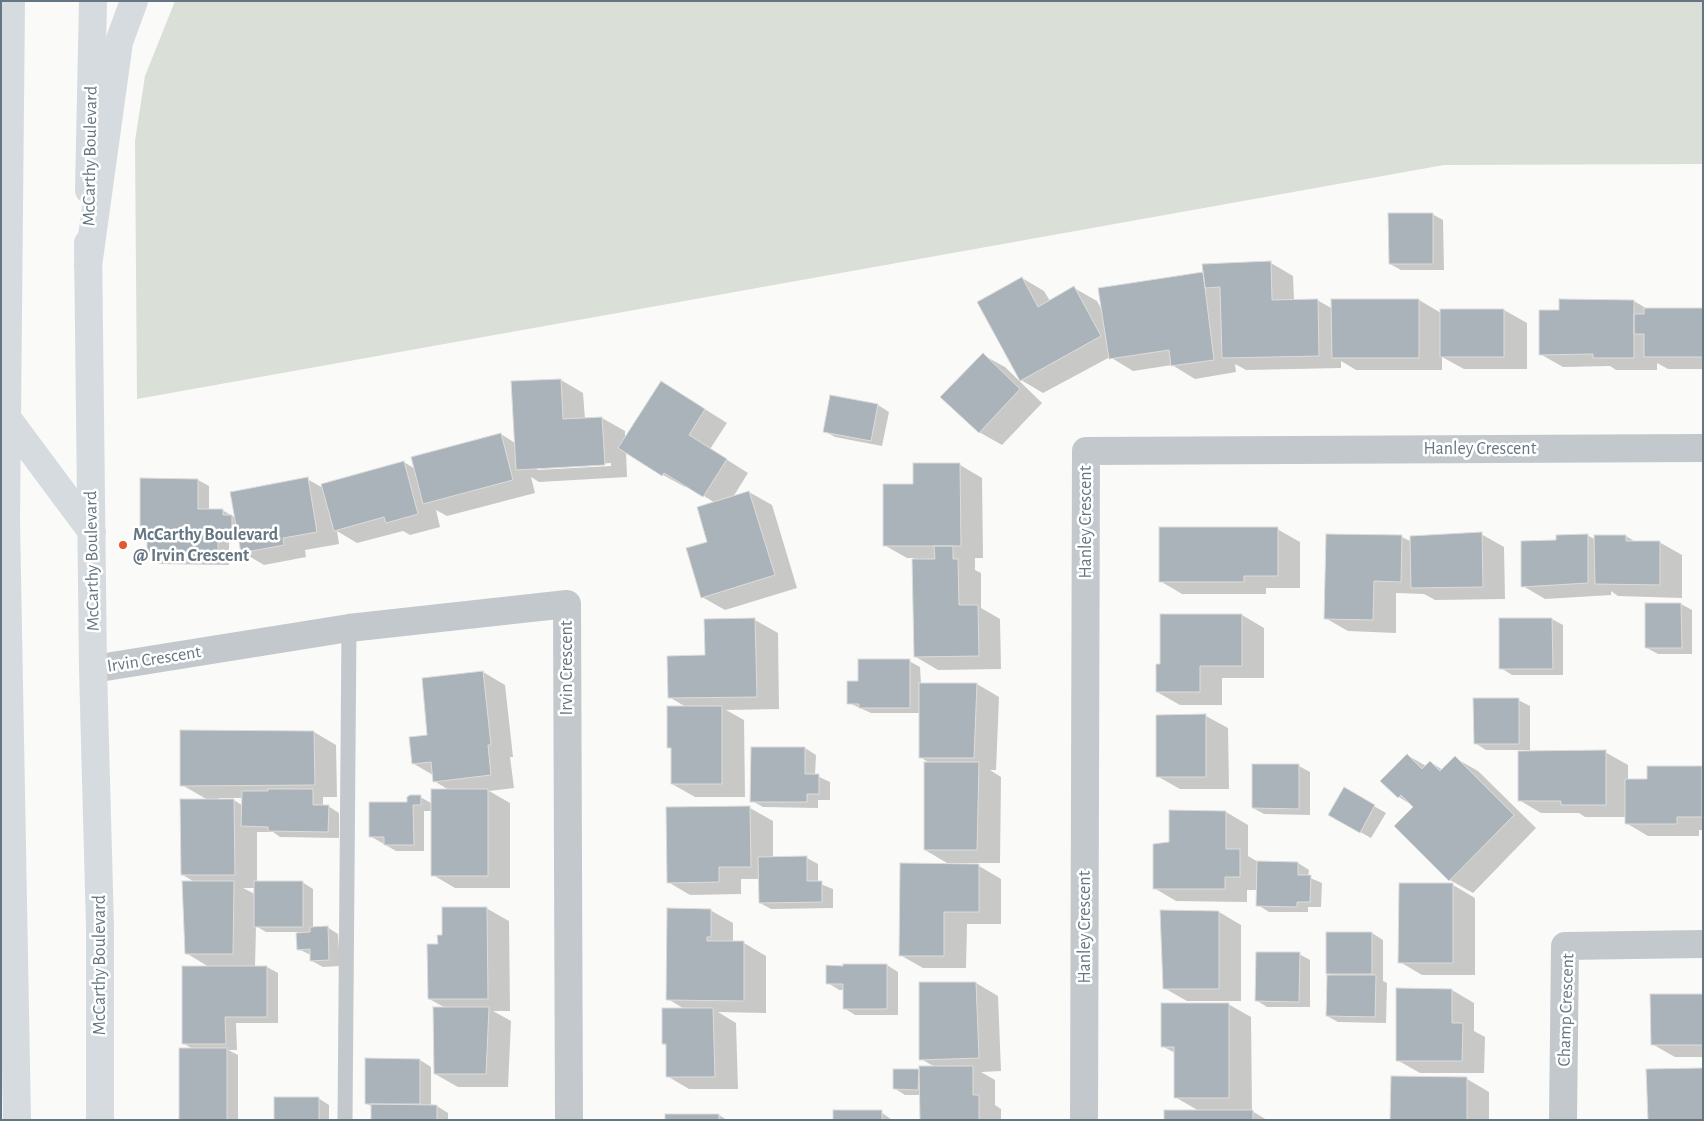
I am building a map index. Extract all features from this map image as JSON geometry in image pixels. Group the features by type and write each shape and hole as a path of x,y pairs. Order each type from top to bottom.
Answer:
{"main road":[{"path":"11,1 4,519 17,1120"},
{"name":"McCarthy Boulevard","path":"93,1 88,266 100,927 100,1120"},
{"path":"88,266 119,42 134,1"},
{"path":"4,420 92,532"}],"street":[{"name":"Hanley Crescent","path":"1084,1120 1086,451 1703,448"},
{"name":"Irvin Crescent","path":"94,669 349,628 567,604 569,1120"},
{"name":"Champ Crescent","path":"1563,1120 1565,946 1703,944"}],"lane":[{"path":"345,1120 349,628"}],"shaded area":[{"path":"175,1 1703,1 1703,164 1444,165 137,399 135,141 145,76"}],"building":[{"path":"1388,213 1433,213 1433,264 1389,264"},
{"path":"1271,261 1272,300 1318,299 1319,356 1222,358 1220,287 1205,288 1202,264"},
{"path":"1203,272 1214,360 1171,366 1169,350 1109,359 1098,288"},
{"path":"1022,277 1038,307 1074,286 1101,336 1020,381 977,302"},
{"path":"1331,299 1419,299 1419,358 1332,358"},
{"path":"1559,299 1634,300 1634,358 1593,358 1593,354 1539,355 1539,310 1559,310"},
{"path":"1644,308 1703,308 1703,357 1644,357 1644,334 1634,334 1634,314 1644,314"},
{"path":"1440,309 1504,309 1504,357 1440,357"},
{"path":"983,353 1020,389 979,433 940,397"},
{"path":"561,379 563,419 602,417 605,465 516,470 511,381"},
{"path":"661,381 705,409 689,435 727,459 703,497 664,473 662,476 618,448"},
{"path":"830,395 878,404 871,441 823,432"},
{"path":"501,433 513,480 423,504 411,457"},
{"path":"404,461 418,514 386,523 384,517 334,531 321,484"},
{"path":"913,463 960,463 961,546 883,546 883,484 913,484"},
{"path":"308,477 317,532 283,538 284,545 241,553 230,492"},
{"path":"140,478 198,479 198,509 223,509 223,515 232,515 232,532 218,532 218,559 147,559 147,532 144,532 144,526 140,526"},
{"path":"749,491 775,575 701,598 686,548 707,542 697,507"},
{"path":"1159,527 1278,527 1278,576 1244,576 1244,582 1159,582"},
{"path":"1482,532 1483,587 1411,588 1410,536"},
{"path":"1326,534 1402,535 1401,582 1374,581 1373,620 1324,619"},
{"path":"1588,534 1588,583 1521,587 1521,541 1556,540 1556,535"},
{"path":"1594,535 1626,535 1626,541 1660,541 1660,585 1595,584"},
{"path":"934,546 953,546 953,559 958,559 959,605 978,605 979,656 914,657 912,559 935,559"},
{"path":"1645,603 1681,603 1682,648 1645,648"},
{"path":"1160,614 1242,614 1242,666 1200,666 1200,692 1156,692 1156,664 1160,664"},
{"path":"755,618 757,697 668,698 667,656 705,655 704,619"},
{"path":"1499,618 1552,618 1553,669 1499,669"},
{"path":"858,659 910,659 910,708 859,708 859,704 847,704 847,681 858,681"},
{"path":"483,671 491,745 488,745 491,775 433,782 431,762 412,764 409,737 427,735 422,678"},
{"path":"919,683 977,683 974,758 919,758"},
{"path":"1473,698 1519,698 1519,744 1474,744"},
{"path":"667,706 722,706 722,784 671,784 671,748 667,748"},
{"path":"1206,714 1206,777 1156,777 1156,715"},
{"path":"180,730 314,731 315,785 180,786"},
{"path":"751,747 805,747 805,774 819,774 819,794 807,794 807,802 750,802"},
{"path":"1606,750 1606,805 1561,805 1561,801 1518,801 1518,751"},
{"path":"1407,754 1422,769 1430,761 1440,771 1455,756 1514,815 1449,881 1394,826 1413,807 1401,795 1398,798 1380,781"},
{"path":"924,762 979,762 977,850 924,850"},
{"path":"1252,764 1299,764 1299,809 1252,808"},
{"path":"1647,766 1702,766 1702,817 1677,817 1677,824 1625,824 1625,779 1647,779"},
{"path":"1344,787 1375,805 1360,833 1328,815"},
{"path":"268,789 313,789 313,805 329,805 328,832 268,831 268,827 241,826 242,791 268,791"},
{"path":"431,789 488,789 488,876 431,876"},
{"path":"410,795 421,795 421,805 413,805 414,845 384,845 384,837 369,837 369,802 407,802 407,797"},
{"path":"180,799 234,799 235,875 181,875"},
{"path":"750,806 751,867 719,867 719,882 667,883 666,807"},
{"path":"1169,810 1226,811 1226,849 1240,849 1240,877 1225,877 1225,889 1153,889 1153,844 1169,842"},
{"path":"807,856 807,881 822,881 822,902 759,903 758,857"},
{"path":"1257,861 1298,862 1298,875 1311,875 1310,902 1297,902 1297,907 1256,906"},
{"path":"900,863 979,864 979,912 944,912 944,956 899,956"},
{"path":"182,881 234,881 233,954 185,954"},
{"path":"254,881 303,881 303,927 254,927"},
{"path":"1399,883 1453,883 1453,963 1398,963"},
{"path":"442,907 487,907 488,999 428,999 427,944 438,944 437,935 442,935"},
{"path":"667,908 711,909 711,937 707,937 707,941 744,941 744,1001 666,1000"},
{"path":"1160,910 1219,911 1219,989 1163,989"},
{"path":"328,926 329,960 310,961 310,949 297,950 296,933 310,932 310,927"},
{"path":"1326,932 1372,932 1372,974 1326,974"},
{"path":"1256,952 1300,952 1299,1002 1255,1001"},
{"path":"843,964 887,964 887,1009 843,1009 843,984 826,984 826,965 843,966"},
{"path":"182,966 267,966 267,1017 225,1017 226,1044 182,1044"},
{"path":"1327,975 1376,975 1375,1017 1326,1016"},
{"path":"919,982 976,982 979,1058 919,1060"},
{"path":"1396,988 1452,989 1452,1023 1463,1023 1462,1061 1396,1061"},
{"path":"1650,994 1703,994 1703,1045 1651,1045"},
{"path":"1161,1003 1229,1003 1229,1098 1174,1098 1174,1047 1161,1047"},
{"path":"433,1007 489,1007 486,1074 434,1074"},
{"path":"662,1008 713,1008 715,1077 666,1077 666,1044 662,1044"},
{"path":"179,1048 227,1048 227,1120 179,1120"},
{"path":"365,1058 420,1059 420,1104 365,1104"},
{"path":"919,1066 973,1066 973,1095 979,1095 979,1120 920,1120"},
{"path":"1703,1068 1703,1120 1648,1120 1646,1069"},
{"path":"893,1069 919,1069 918,1090 893,1089"},
{"path":"1391,1076 1467,1077 1467,1120 1390,1120"},
{"path":"274,1097 319,1097 319,1120 274,1120"},
{"path":"371,1104 437,1105 437,1120 371,1120"},
{"path":"833,1110 882,1110 882,1120 833,1120"},
{"path":"1164,1110 1253,1110 1253,1120 1164,1120"},
{"path":"665,1114 719,1114 719,1120 665,1120"}],"place":[{"name":"McCarthy Boulevard @ Irvin Crescent","path":"123,545"}]}
